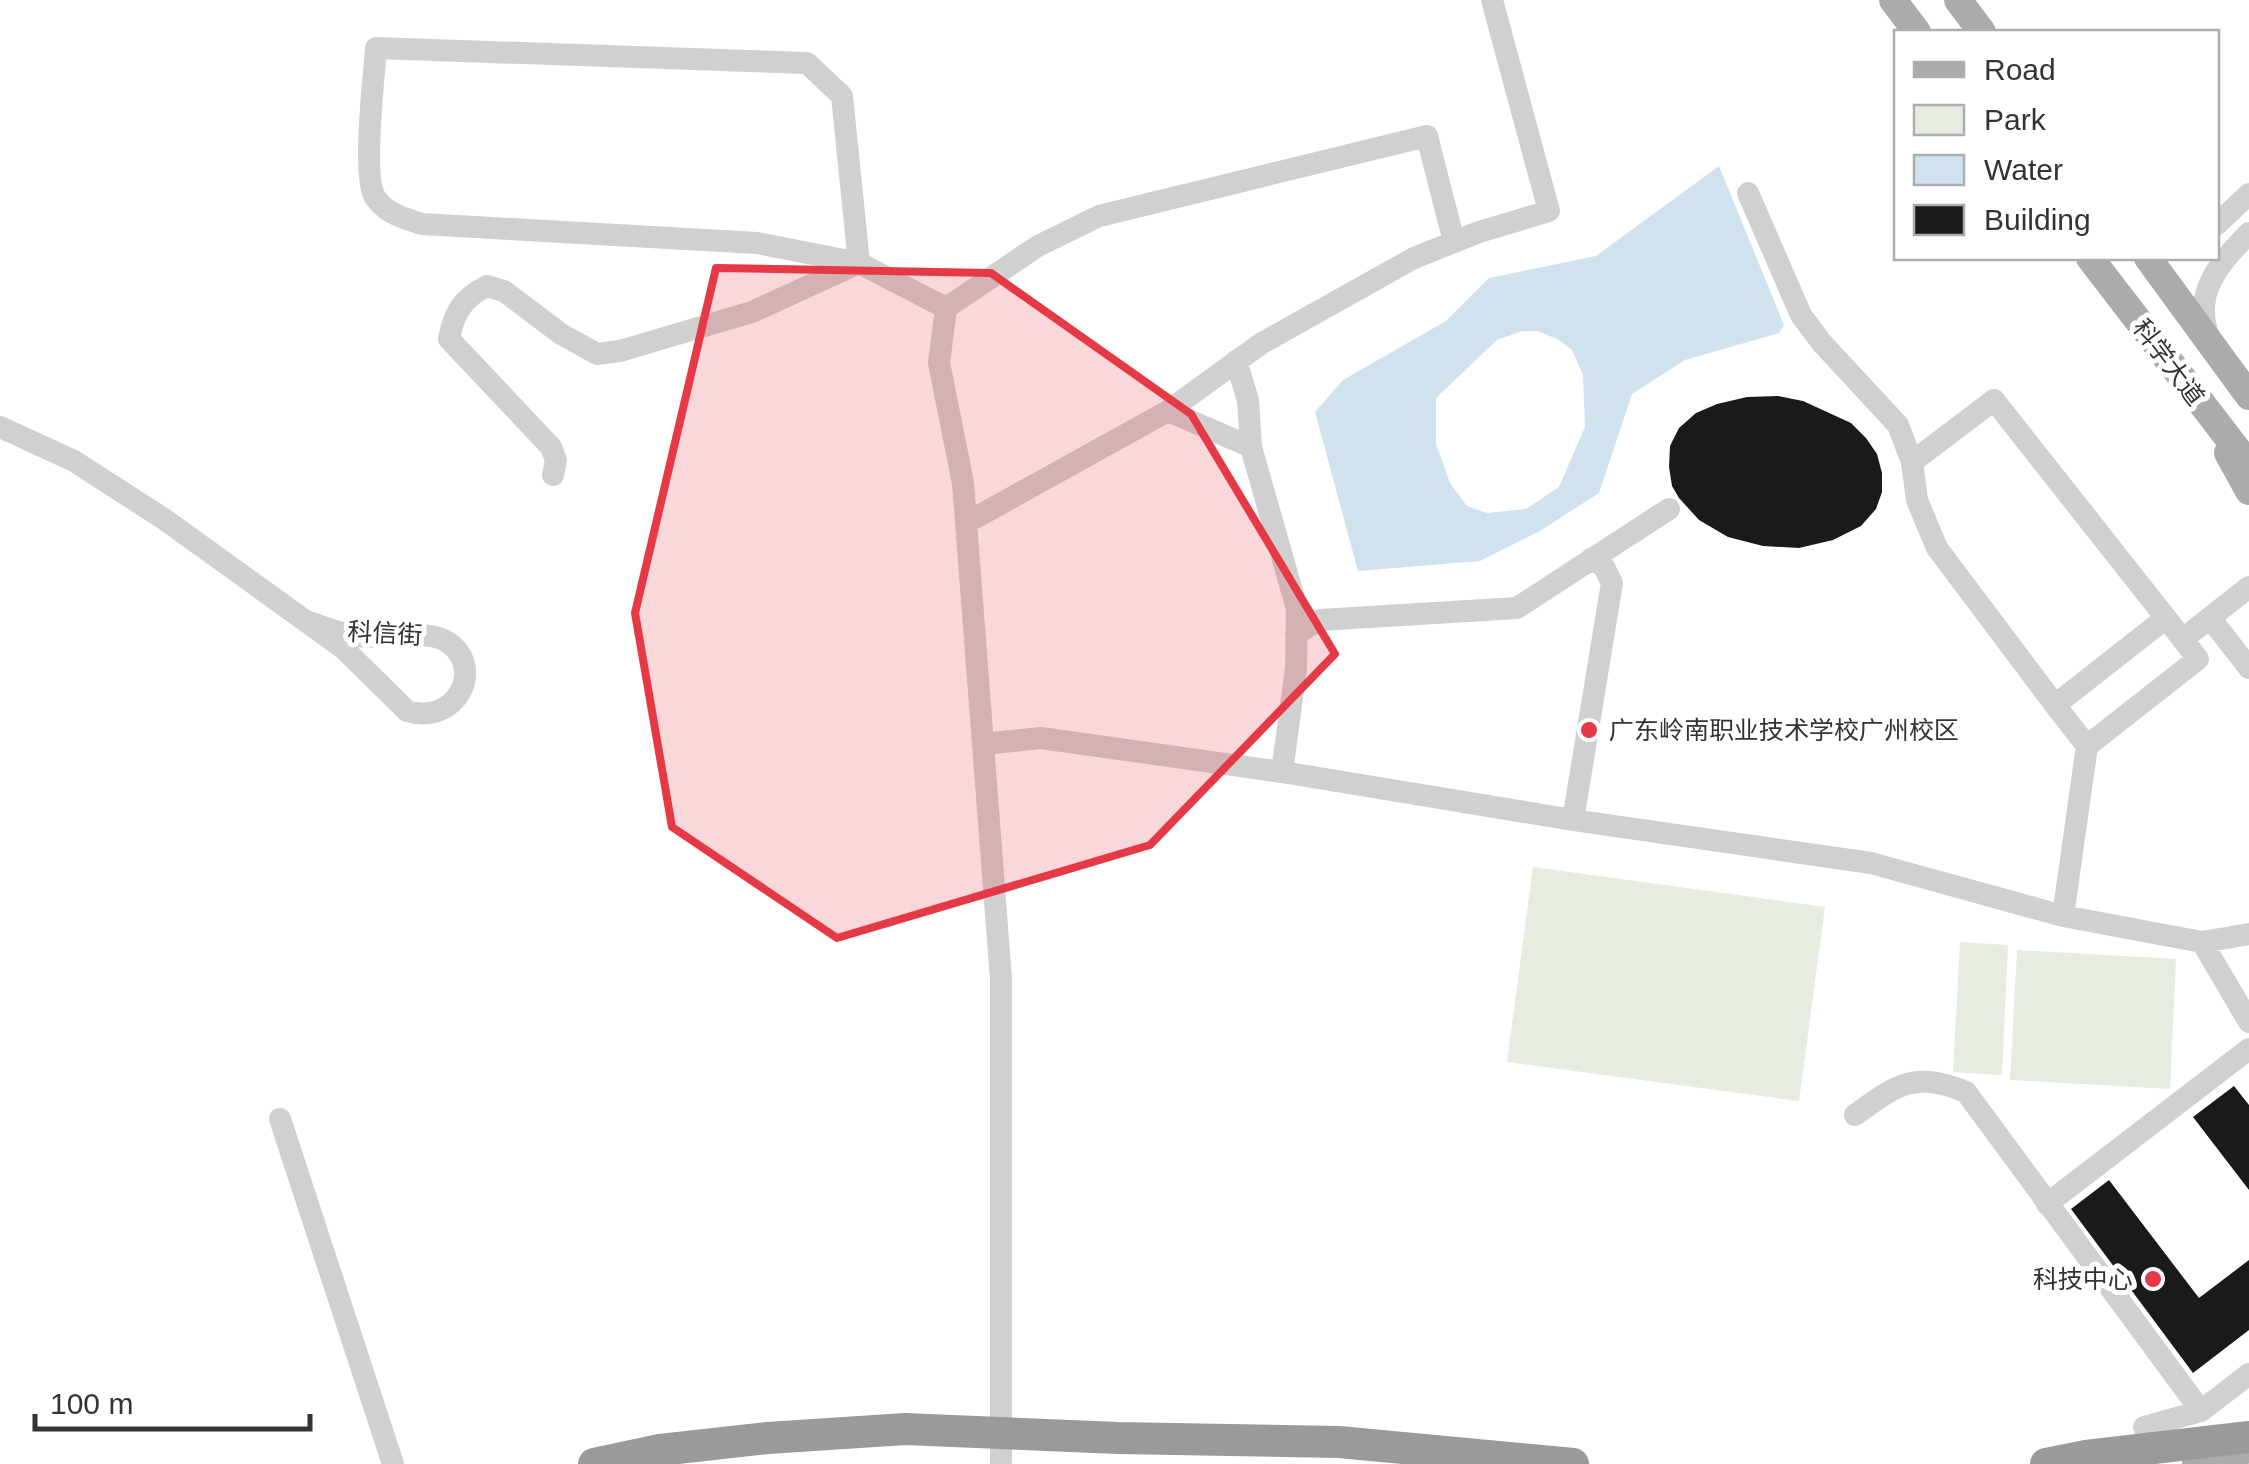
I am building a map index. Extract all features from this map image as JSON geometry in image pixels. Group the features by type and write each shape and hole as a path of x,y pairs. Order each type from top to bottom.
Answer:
{"highway":[{"path":"594,1464 660,1450 905,1429 1340,1442 1573,1464"},
{"path":"2046,1464 2249,1437"}],"main road":[{"path":"1893,0 1916,30"},
{"path":"1958,0 1980,30"},
{"name":"科学大道","path":"2092,260 2249,465"},
{"name":"科学大道","path":"2149,260 2249,396"},
{"path":"2218,356 2249,386"},
{"path":"2204,407 2249,492"},
{"path":"2196,1464 2249,1449"}],"street":[{"path":"966,523 1168,410 1262,343 1414,258 1549,211 1492,0"},
{"path":"859,264 842,96 807,62 376,48 369,175 374,196 391,214 422,224 757,242 859,264 946,308"},
{"path":"1002,1464 1001,980 963,482 938,363 946,308 1038,246 1099,216 1427,136 1454,242"},
{"path":"1748,192 1800,314 1898,425 1912,462 1917,500 1937,548 2088,746"},
{"path":"2219,224 2245,207"},
{"path":"2218,356 2203,322 2202,306 2223,259 2249,233"},
{"path":"554,475 556,460 551,447 450,339 452,321 470,295 487,286 504,291 561,334 597,354 620,351 752,312 859,264"},
{"path":"1236,361 1248,400 1250,446 1297,609 1296,668 1282,772"},
{"path":"1912,462 1994,400 2198,658 2088,746 2062,916"},
{"path":"1168,410 1250,446"},
{"name":"科信街","path":"0,427 74,462 164,519 304,620 344,648 407,711 421,715 436,713 448,708 463,688 460,653 437,636 356,636 304,620"},
{"path":"1296,634 1320,620 1517,608 1668,509"},
{"path":"1573,820 1612,583 1604,567 1592,559"},
{"path":"2183,639 2249,588"},
{"path":"2055,705 2166,618"},
{"path":"2210,618 2249,668"},
{"path":"983,744 1042,738 1282,772 1573,820 1871,863 2062,916 2202,942 2249,934"},
{"path":"2202,942 2249,1022"},
{"path":"2048,1204 2249,1049"},
{"path":"1855,1116 1884,1094 1912,1082 1939,1081 1966,1092 2201,1411"},
{"path":"280,1119 392,1464"},
{"path":"2144,1427 2201,1411 2249,1374"}],"highlighted area":[{"path":"716,268 991,273 1191,414 1335,654 1150,845 837,938 672,827 635,613"}],"green space":[{"path":"1533,867 1825,907 1799,1101 1507,1062"},
{"path":"1960,942 2008,945 2002,1075 1953,1072"},
{"path":"2017,950 2176,959 2170,1089 2010,1080"}],"water":[{"path":"1719,166 1784,325 1779,333 1685,360 1632,394 1599,493 1540,531 1480,561 1358,571 1315,412 1343,380 1446,321 1489,278 1596,256","holes":["1522,331 1538,331 1572,350 1583,375 1585,427 1559,487 1526,509 1487,513 1467,506 1450,483 1436,444 1436,398 1497,340"]}],"building":[{"path":"1778,396 1803,401 1851,423 1877,454 1882,492 1876,509 1861,526 1833,540 1799,548 1763,546 1728,537 1699,520 1679,498 1669,467 1670,446 1679,428 1696,413 1717,404 1747,397"},
{"path":"2234,1086 2249,1105 2249,1190 2193,1117"},
{"name":"科技中心","path":"2109,1180 2199,1298 2249,1260 2249,1330 2193,1373 2071,1209"}],"place":[{"name":"广东岭南职业技术学校广州校区","path":"1589,730"},
{"name":"科技中心","path":"2153,1279"}]}
